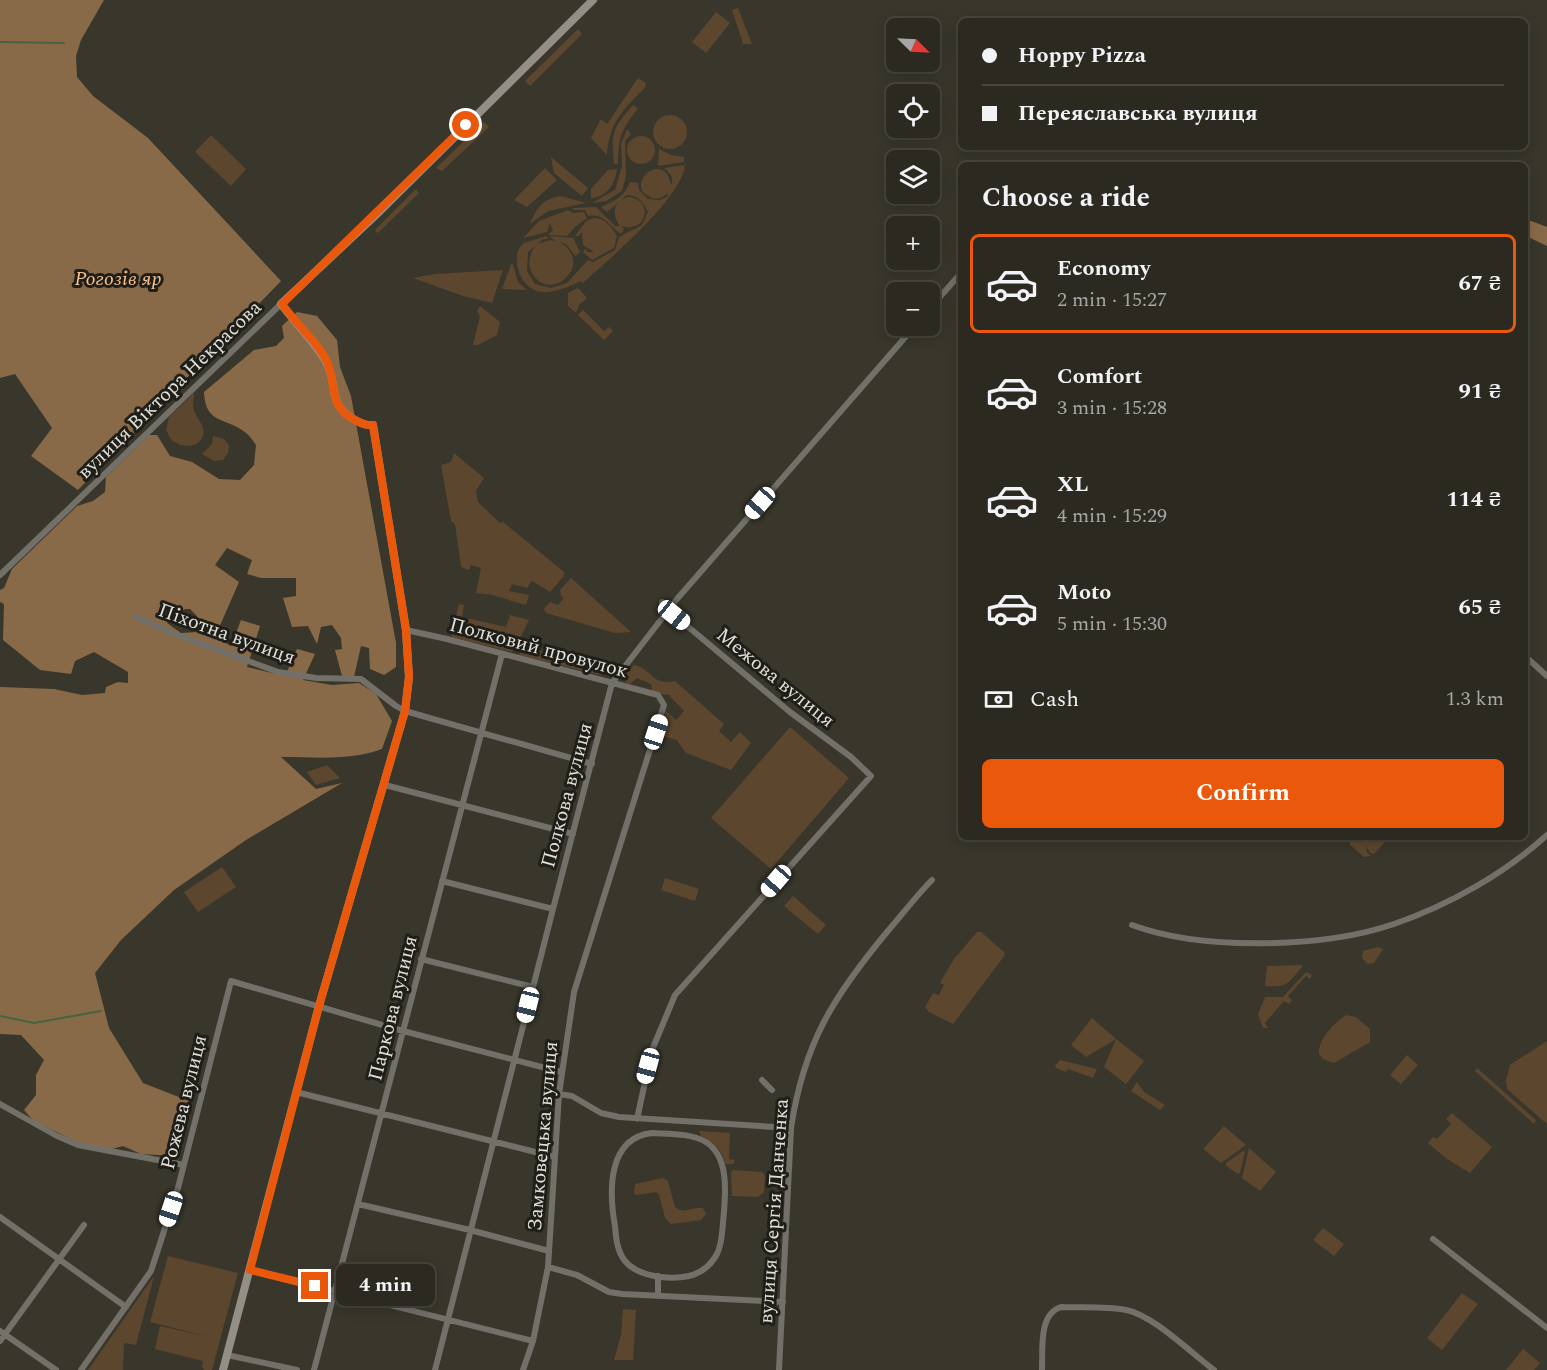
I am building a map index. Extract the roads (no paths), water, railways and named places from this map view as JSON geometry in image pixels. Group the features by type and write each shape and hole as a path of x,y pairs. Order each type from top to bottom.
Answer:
{"main road":[{"name":"вулиця Віктора Некрасова","path":"282,304 380,211 593,0"},
{"path":"223,1370 319,1006 405,711 409,677 406,630 373,425 368,426 345,415 333,391 328,365 282,304"}],"street":[{"path":"940,297 958,276"},
{"name":"вулиця Віктора Некрасова","path":"0,574 282,304"},
{"name":"Полкова вулиця","path":"435,1370 612,683 669,610 906,336"},
{"name":"Межова вулиця","path":"637,1119 652,1050 675,994 871,776 851,757 790,712 662,602"},
{"name":"Піхотна вулиця","path":"136,617 172,633 278,672 316,678 361,679 405,711 592,764"},
{"name":"Полковий провулок","path":"406,630 658,695 662,699"},
{"name":"Паркова вулиця","path":"315,1370 501,654"},
{"path":"1528,659 1547,676"},
{"name":"Замковецька вулиця","path":"523,1370 533,1341 548,1267 561,1072 574,992 663,712 662,699"},
{"path":"385,785 573,834"},
{"path":"1132,925 1163,935 1186,939 1246,943 1328,938 1384,927 1446,902 1477,885 1521,857 1547,835"},
{"name":"вулиця Сергія Данченка","path":"779,1370 791,1128 796,1092 818,1032 855,970 932,880"},
{"path":"442,881 552,909"},
{"path":"422,959 533,987"},
{"name":"Рожева вулиця","path":"81,1370 151,1272 183,1165 231,981 319,1006"},
{"path":"319,1006 561,1072"},
{"path":"762,1080 772,1090"},
{"path":"296,1092 555,1157"},
{"path":"559,1094 572,1096 601,1113 637,1119 791,1128"},
{"path":"0,1104 57,1136 78,1145 183,1165"},
{"path":"691,1136 693,1122"},
{"path":"642,1134 691,1136 707,1143 720,1158 725,1190 721,1242 716,1256 703,1269 690,1275 658,1276 636,1270 626,1263 620,1254 612,1209 615,1165 626,1145 642,1134"},
{"path":"358,1204 549,1251"},
{"path":"0,1217 126,1307"},
{"path":"0,1341 2,1333 84,1225"},
{"path":"1433,1239 1547,1328"},
{"path":"548,1267 577,1275 609,1292 783,1302"},
{"path":"250,1270 533,1341"},
{"path":"658,1276 658,1295"},
{"path":"1042,1370 1045,1323 1048,1315 1054,1309 1061,1307 1119,1310 1138,1314 1214,1370"},
{"path":"2,1333 56,1370"},
{"path":"227,1355 297,1370"}],"waterway":[{"path":"0,42 64,43"},
{"path":"0,1016 34,1023 101,1011"}],"park label":[{"name":"Рогозів яр","path":"118,278"}]}
